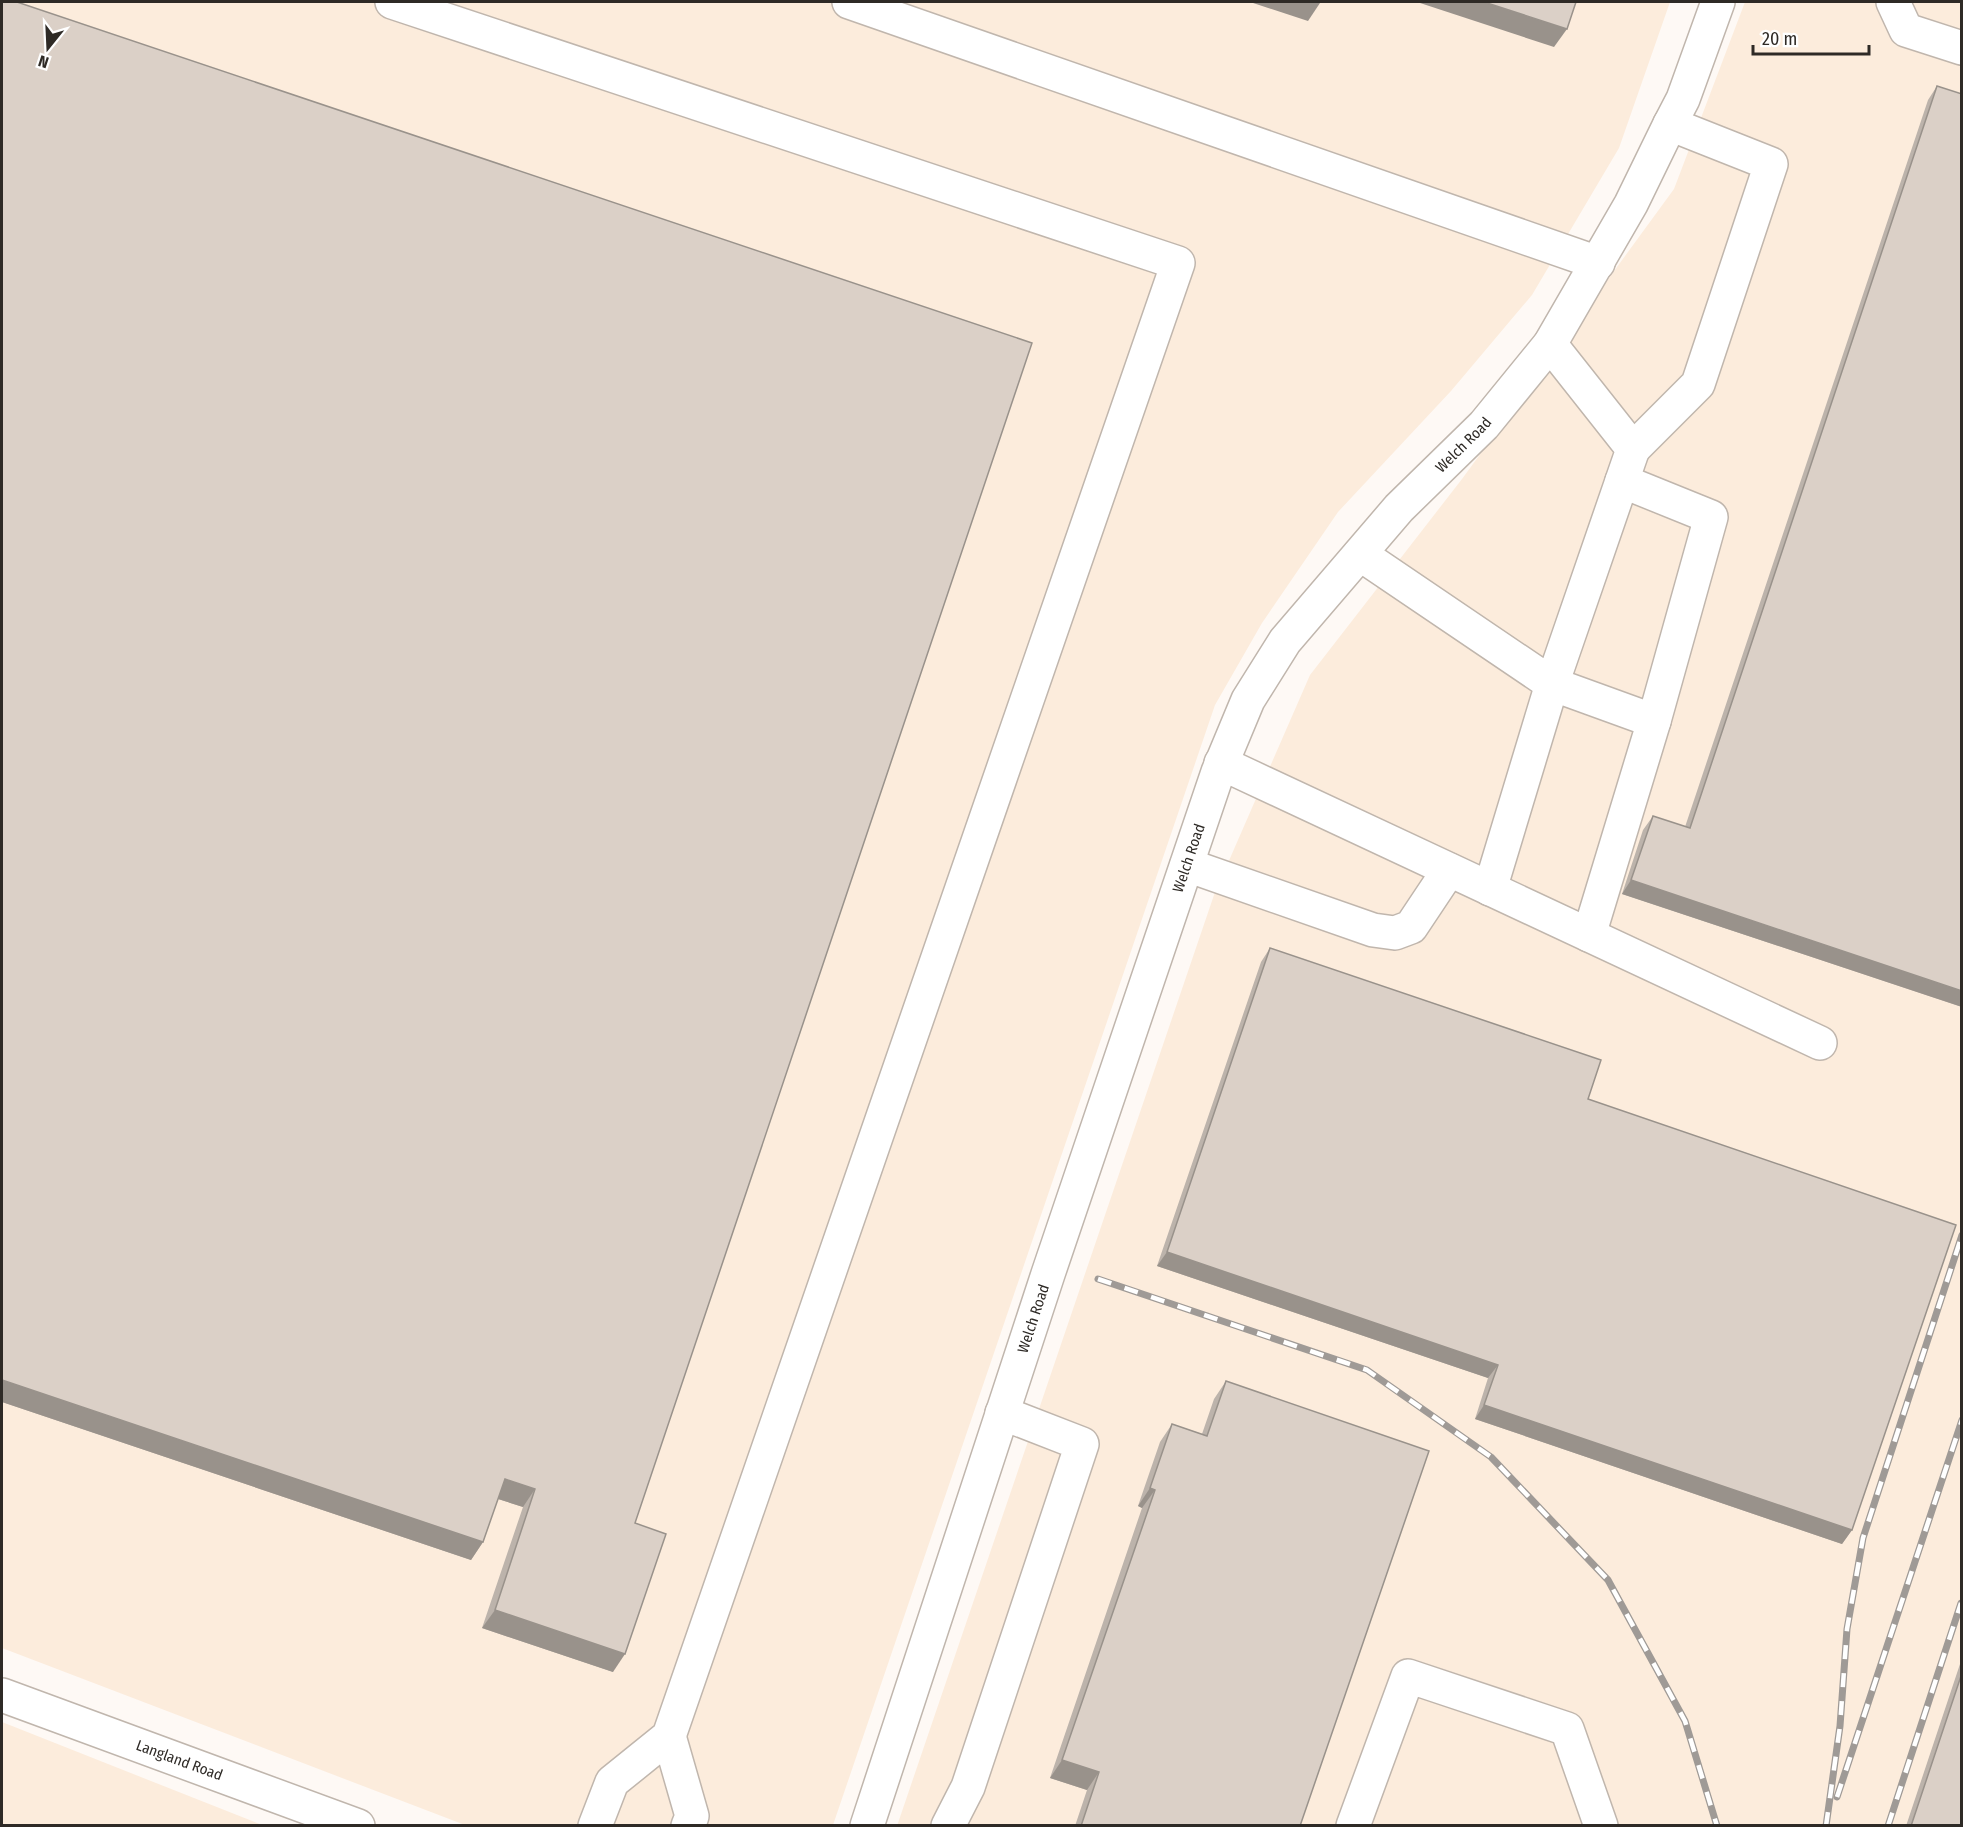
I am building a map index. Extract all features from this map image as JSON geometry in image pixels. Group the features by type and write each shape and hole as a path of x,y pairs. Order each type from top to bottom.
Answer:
{"street":[{"path":"392,2 1178,263 669,1736 612,1782 595,1826"},
{"path":"849,2 1598,263"},
{"name":"Welch Road","path":"867,1826 1002,1413 1221,763 1248,700 1285,642 1399,508 1484,425 1550,344 1631,204 1683,99 1718,2"},
{"path":"1893,2 1906,30 1962,48"},
{"path":"1490,889 1552,684 1633,449 1698,384 1771,164 1670,124"},
{"path":"1550,344 1633,449"},
{"path":"1589,935 1654,722 1711,517 1622,481"},
{"path":"1360,554 1552,684 1654,722"},
{"path":"1221,763 1820,1043"},
{"path":"1188,865 1373,930 1395,933 1411,927 1449,870"},
{"path":"948,1826 968,1787 1082,1444 1002,1413"},
{"path":"1353,1826 1408,1676 1567,1729 1601,1826"},
{"name":"Langland Road","path":"2,1695 358,1826"},
{"path":"669,1736 692,1816 688,1826"}],"shaded area":[{"path":"2,2 1670,2 1619,148 1532,295 1451,391 1338,512 1262,623 1215,705 833,1825 465,1825 2,1648"},
{"path":"1745,2 1961,2 1961,1825 897,1826 1214,895 1310,675 1462,479 1674,189"},
{"path":"2,1722 262,1825 2,1825"}],"building":[{"path":"2,2 17,2 1032,343 635,1523 666,1534 625,1654 495,1610 535,1489 505,1479 483,1542 2,1380"},
{"path":"1484,2 1576,2 1567,29"},
{"path":"1937,86 1962,94 1962,991 1631,880 1653,816 1690,828"},
{"path":"1270,948 1601,1060 1588,1099 1956,1225 1852,1530 1484,1405 1498,1365 1167,1252"},
{"path":"1226,1381 1429,1451 1300,1826 1081,1826 1099,1772 1062,1760 1155,1490 1150,1488 1172,1424 1207,1436"},
{"path":"1962,1673 1962,1826 1911,1826"}],"railway":[{"path":"1826,1826 1840,1726 1847,1629 1863,1538 1962,1235"},
{"path":"1098,1279 1367,1370 1491,1457 1608,1580 1685,1721 1717,1826"},
{"path":"1837,1797 1962,1420"},
{"path":"1888,1826 1961,1603"}]}
